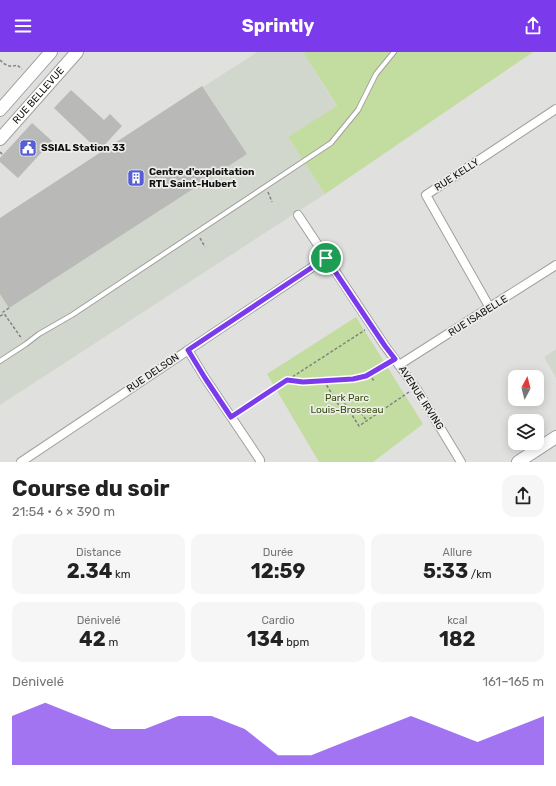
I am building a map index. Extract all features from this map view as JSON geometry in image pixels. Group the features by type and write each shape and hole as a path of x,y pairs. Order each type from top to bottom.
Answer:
{"street":[{"name":"RUE BELLEVUE","path":"0,110 51,52"},
{"name":"RUE BELLEVUE","path":"1,135 77,52"},
{"name":"RUE KELLY","path":"490,308 426,195 556,109"},
{"name":"AVENUE IRVING","path":"298,215 371,326 416,388 461,462"},
{"name":"RUE DELSON","path":"21,462 326,258"},
{"name":"RUE ISABELLE","path":"397,362 490,308 556,266"},
{"path":"188,350 260,462"},
{"path":"518,462 556,437"}],"lane":[{"path":"0,361 331,143 358,110 376,74 394,52"}],"path":[{"path":"0,60 6,65 16,65 30,76"},
{"path":"0,152 4,154"},
{"path":"266,187 272,202"},
{"path":"196,232 205,247"},
{"path":"0,316 9,308"},
{"path":"4,314 21,338"},
{"path":"231,417 371,326"},
{"path":"287,380 303,382 353,379 397,362"},
{"path":"369,374 374,381"},
{"path":"324,381 340,407 345,404 359,426 416,388"},
{"path":"361,413 367,421"}],"shaded area":[{"name":"Centre d'exploitation RTL Saint-Hubert","path":"257,52 303,52 337,107 288,137 325,194 0,405 0,218"},
{"path":"556,349 556,378 544,357"}],"green space":[{"path":"303,52 533,52 325,194 288,137 337,106"},
{"name":"Park Parc Louis-Brosseau","path":"356,317 423,424 373,462 319,462 267,374"}],"building":[{"name":"Centre d'exploitation RTL Saint-Hubert","path":"202,86 247,154 9,308 0,294 0,218"},
{"path":"71,90 104,120 110,114 122,126 99,151 54,108"},
{"name":"SSIAL Station 33","path":"32,123 52,141 18,178 0,162 0,158"}],"place":[{"name":"SSIAL Station 33","path":"28,148"},
{"name":"Centre d'exploitation RTL Saint-Hubert","path":"136,178"}],"route":[{"path":"326,258 395,359 366,376 353,379 303,382 287,380 231,417 188,350 326,258"}]}
